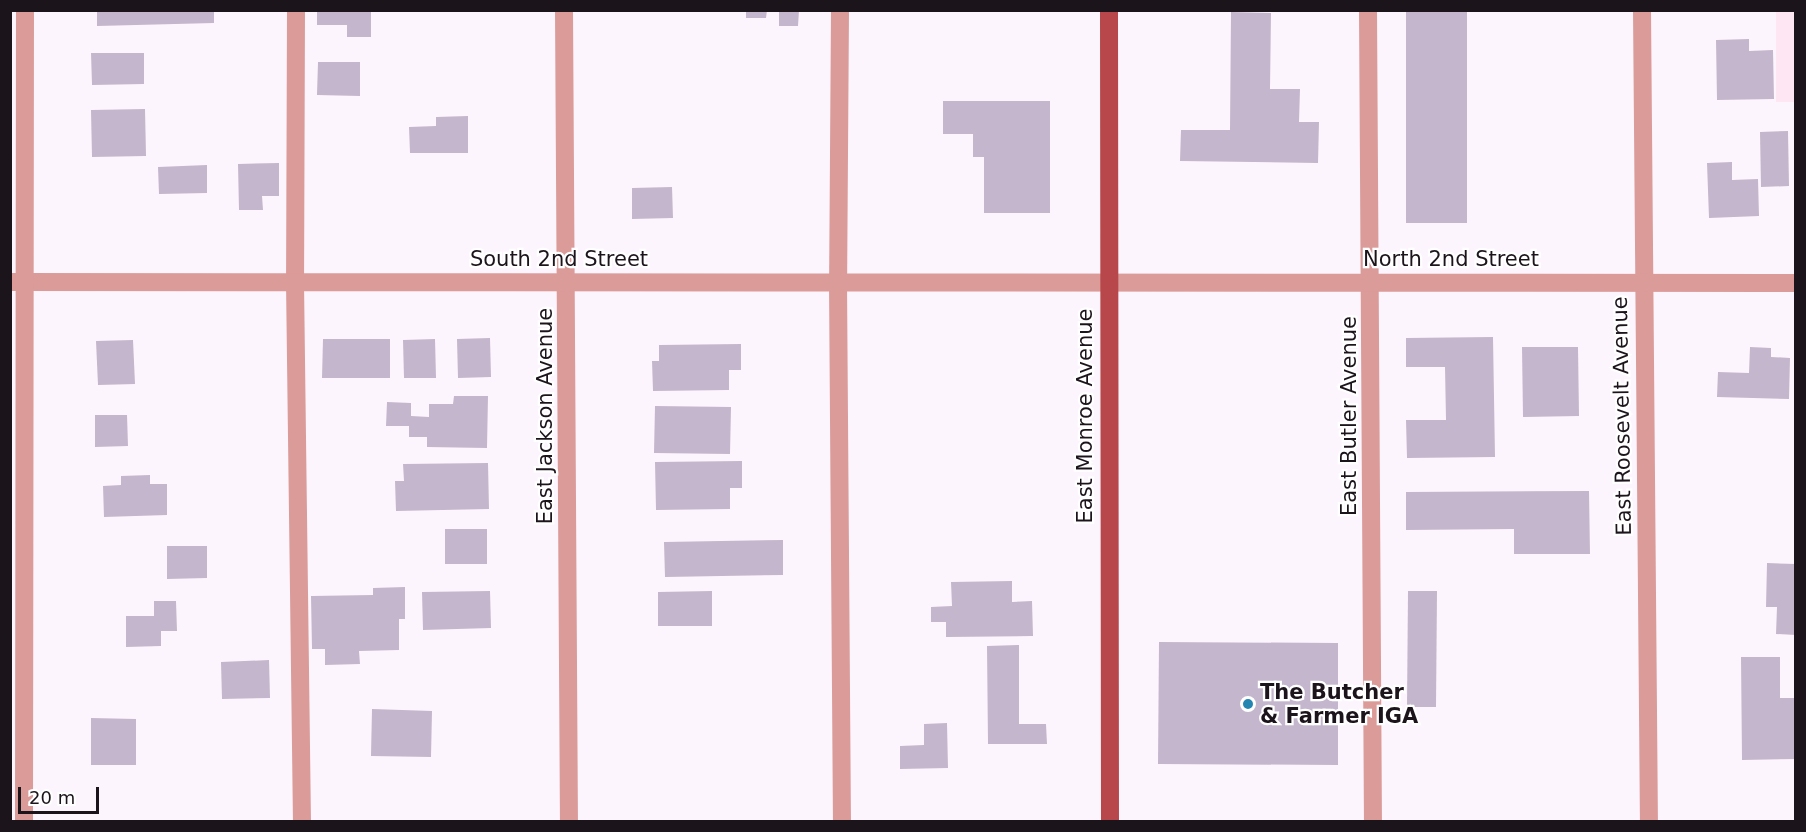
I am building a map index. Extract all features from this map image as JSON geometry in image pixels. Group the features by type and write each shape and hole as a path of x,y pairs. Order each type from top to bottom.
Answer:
{"main road":[{"name":"East Monroe Avenue","path":"1108,10 1110,822"}],"street":[{"path":"24,822 18,282 25,10"},
{"path":"296,10 295,282 302,822"},
{"name":"East Jackson Avenue","path":"564,10 569,822"},
{"path":"840,10 838,282 842,822"},
{"name":"East Butler Avenue","path":"1368,10 1373,822"},
{"name":"East Roosevelt Avenue","path":"1642,10 1649,822"},
{"name":"South 2nd Street","path":"18,282 1107,280"},
{"name":"North 2nd Street","path":"1107,280 1796,283"}],"shaded area":[{"path":"1776,11 1795,11 1795,102 1776,102"}],"building":[{"path":"97,10 214,10 214,23 97,26"},
{"path":"317,10 371,10 371,37 347,37 347,25 317,25"},
{"path":"746,10 767,10 766,18 746,18"},
{"path":"779,10 799,10 798,26 779,26"},
{"path":"1406,10 1467,10 1467,223 1406,223"},
{"path":"1231,12 1271,13 1270,89 1300,89 1299,122 1319,122 1318,163 1180,161 1181,130 1230,130"},
{"path":"1749,39 1749,51 1773,50 1774,99 1717,100 1716,40"},
{"path":"91,53 144,53 144,84 92,85"},
{"path":"318,62 360,62 360,96 317,95"},
{"path":"943,101 1050,101 1050,213 984,213 984,157 973,157 973,134 943,134"},
{"path":"145,109 146,156 92,157 91,110"},
{"path":"468,116 468,153 410,153 409,127 436,126 436,117"},
{"path":"1788,131 1789,186 1761,187 1760,132"},
{"path":"1732,162 1732,180 1758,179 1759,216 1709,218 1707,163"},
{"path":"279,163 279,196 262,196 263,210 239,210 238,164"},
{"path":"207,165 207,193 159,194 158,167"},
{"path":"672,187 673,218 632,219 632,188"},
{"path":"1493,337 1495,457 1407,458 1406,420 1446,420 1445,367 1406,367 1406,338"},
{"path":"490,338 491,377 458,378 457,339"},
{"path":"323,339 390,339 390,378 322,378"},
{"path":"435,339 436,378 404,378 403,340"},
{"path":"133,340 135,384 98,385 96,341"},
{"path":"741,344 741,370 729,370 729,390 653,391 652,361 659,361 659,345"},
{"path":"1522,347 1578,347 1579,416 1523,417"},
{"path":"1750,347 1771,348 1771,357 1790,358 1789,399 1717,397 1718,372 1749,373"},
{"path":"454,396 488,396 487,448 427,447 427,437 409,437 409,426 386,426 387,402 411,403 411,416 429,417 429,404 453,404"},
{"path":"655,406 731,407 730,454 654,453"},
{"path":"95,415 127,415 128,446 95,447"},
{"path":"742,461 742,488 730,488 730,509 656,510 655,462"},
{"path":"488,463 489,509 396,511 395,481 404,481 403,464"},
{"path":"150,475 150,484 167,484 167,515 104,517 103,486 121,485 121,476"},
{"path":"1589,491 1590,554 1514,554 1514,529 1406,530 1406,492"},
{"path":"445,529 487,529 487,564 445,564"},
{"path":"783,540 783,575 665,577 664,542"},
{"path":"167,546 207,546 207,578 167,579"},
{"path":"1767,563 1796,564 1796,635 1776,634 1777,607 1766,607"},
{"path":"1012,581 1012,602 1032,601 1033,636 946,637 946,622 931,622 931,607 952,606 951,582"},
{"path":"405,587 405,619 399,619 399,650 359,651 360,664 325,665 325,649 312,649 311,596 373,595 373,588"},
{"path":"490,591 491,628 423,630 422,592"},
{"path":"712,591 712,626 658,626 658,592"},
{"path":"1408,591 1437,591 1436,707 1407,707"},
{"path":"154,601 176,601 177,631 161,631 161,646 126,647 126,616 154,616"},
{"name":"The Butcher & Farmer IGA","path":"1159,642 1338,643 1338,765 1158,764"},
{"path":"1019,645 1019,724 1046,724 1047,744 988,744 987,646"},
{"path":"1741,657 1780,657 1780,698 1796,698 1796,759 1742,760"},
{"path":"269,660 270,698 222,699 221,662"},
{"path":"372,709 432,711 431,757 371,756"},
{"path":"91,718 136,719 136,765 91,765"},
{"path":"947,723 948,768 900,769 900,746 924,745 924,724"}],"place":[{"name":"The Butcher & Farmer IGA","path":"1248,704"}]}
